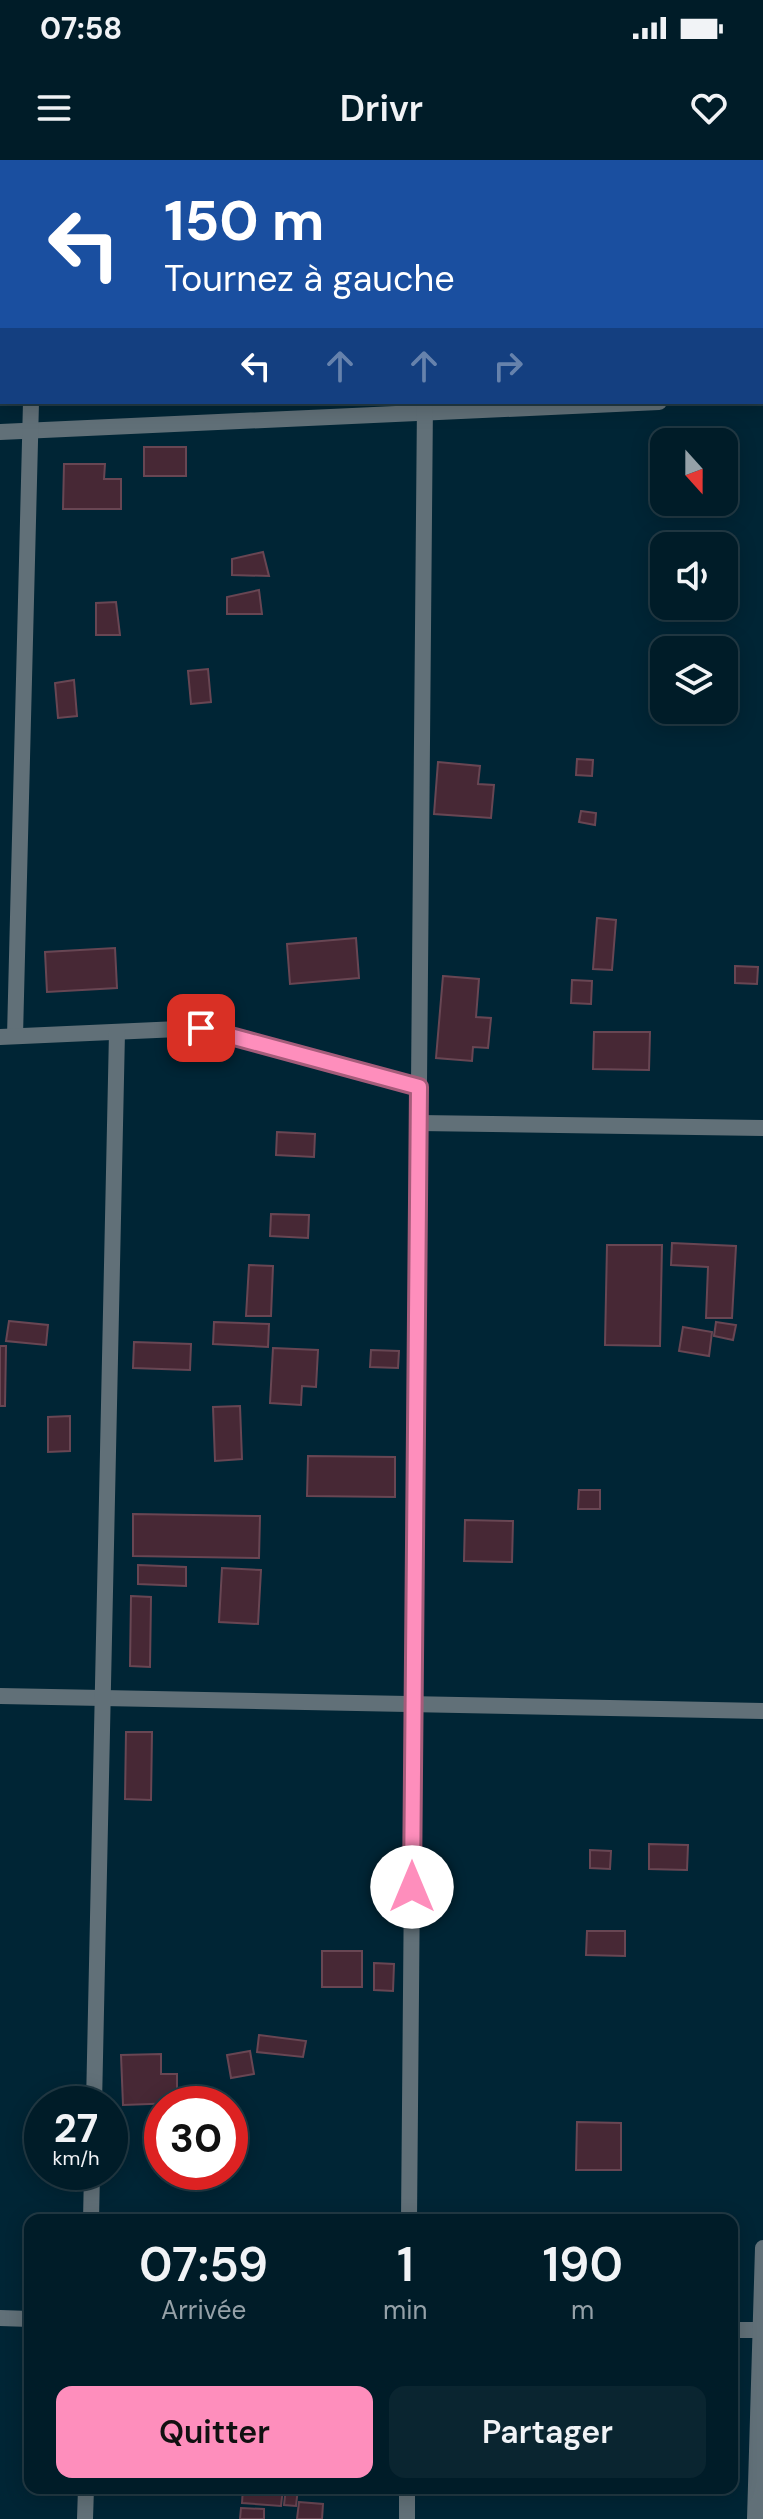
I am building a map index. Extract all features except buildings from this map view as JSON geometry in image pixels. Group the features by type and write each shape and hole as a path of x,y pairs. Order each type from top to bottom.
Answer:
{"street":[{"path":"31,404 7,1036 201,1028 419,1087"},
{"path":"0,432 425,407 565,404"},
{"path":"409,2214 425,407"},
{"path":"94,2086 117,1032"},
{"path":"419,1123 763,1128"},
{"path":"0,1696 763,1711"},
{"path":"91,2214 92,2190"},
{"path":"755,2519 763,2248"},
{"path":"0,2318 24,2319"},
{"path":"738,2330 762,2330"},
{"path":"85,2519 86,2494"},
{"path":"407,2494 407,2519"}],"route":[{"path":"201,1028 419,1087 412,1887"}]}
